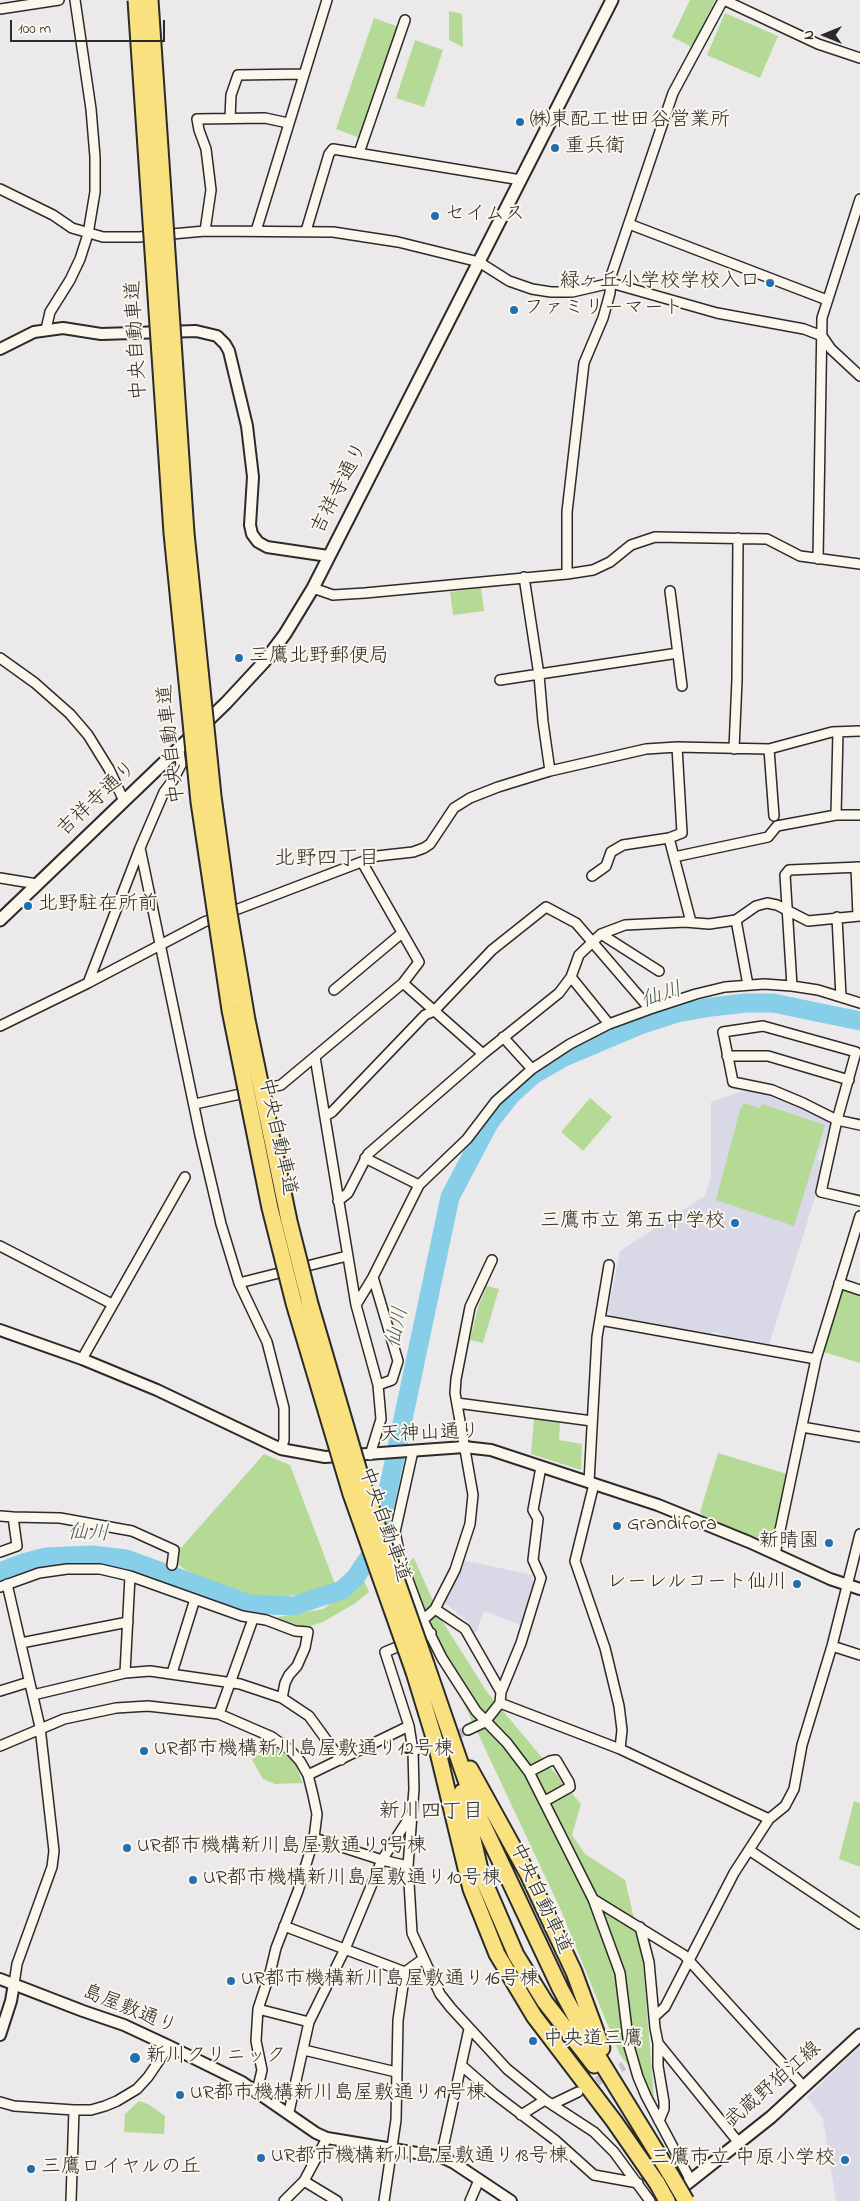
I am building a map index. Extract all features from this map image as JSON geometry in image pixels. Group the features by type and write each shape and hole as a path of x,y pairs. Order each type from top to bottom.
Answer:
{"highway":[{"name":"中央自動車道","path":"136,0 172,533 199,802 230,1010 270,1208 294,1303 351,1494 420,1668 442,1708 467,1784 489,1840 560,1988 628,2106 686,2201"},
{"name":"中央自動車道","path":"150,0 186,533 216,815 247,1020 289,1221 326,1360 420,1668 434,1736 471,1889 497,1954 534,2016 620,2128 666,2201"},
{"path":"442,1708 481,1874 516,1955 550,2010 628,2106"},
{"path":"442,1708 470,1770 537,1892 574,1972 596,2033 628,2106"}],"main road":[{"name":"吉祥寺通り","path":"0,920 179,750 251,677 276,647 312,588 612,0"},
{"name":"武蔵野狛江線","path":"666,2201 772,2117 860,2035"}],"street":[{"path":"0,9 59,0"},
{"path":"46,329 50,312 76,268 88,234 95,192 95,157 91,109 75,0"},
{"path":"256,231 327,0"},
{"path":"567,574 568,512 584,363 603,318 611,276 673,93 723,0 818,44 860,58"},
{"path":"359,153 405,20"},
{"path":"230,118 231,95 238,75 303,74"},
{"path":"205,231 211,190 206,149 197,119 265,118 288,123"},
{"path":"306,231 331,150 520,180"},
{"path":"0,190 53,215 72,228 88,234 139,237 205,231 306,231 364,235 479,262 509,281 532,289 551,292 572,292 611,283 718,313 804,329 822,336 831,349 860,376"},
{"path":"818,559 822,318 860,199"},
{"path":"629,224 827,300"},
{"path":"0,348 15,340 46,329 63,328 108,334 196,331 220,338 227,347 233,362 251,453 253,496 250,524 252,534 258,542 267,547 328,556"},
{"path":"312,588 334,595 441,587 567,574 593,570 610,562 631,545 655,537 767,539 800,556 860,564"},
{"path":"734,748 738,680 738,538"},
{"path":"524,577 539,675 550,771"},
{"path":"670,591 682,686"},
{"path":"500,680 678,653"},
{"path":"0,658 35,682 70,714 91,738 109,769 124,801"},
{"path":"0,1026 88,984 204,922 377,856 413,852 424,848 430,844 454,808 470,798 550,771 626,753 677,747 769,749 838,732 860,731"},
{"path":"836,815 838,732"},
{"path":"592,876 606,866 611,852 623,845 669,838 682,833 677,747"},
{"path":"769,749 774,816"},
{"path":"88,984 140,848 164,792 174,780 180,766 179,750"},
{"path":"674,857 768,837 777,826 836,815 860,815"},
{"path":"669,838 691,922"},
{"path":"140,848 221,1224 238,1283 267,1342 284,1408 284,1440 281,1449"},
{"path":"194,1104 281,1085 403,983 419,962 362,862"},
{"path":"338,1201 348,1193 365,1158 383,1139 483,1054 554,998 571,977 579,955 592,940 601,934 625,925 691,922 709,924 736,920 756,906 767,903 777,905 786,910 808,920 859,916 858,867 789,870 785,875 786,910 792,986"},
{"path":"0,878 37,884"},
{"path":"325,1116 332,1112 425,1015 434,1011 492,950 546,907 576,923 650,1009"},
{"path":"837,917 841,996"},
{"path":"736,920 748,985"},
{"path":"334,990 402,933"},
{"path":"601,934 660,971"},
{"path":"571,977 609,1024"},
{"path":"403,983 483,1054"},
{"path":"356,1305 373,1276 419,1185 467,1139 496,1101 532,1069 570,1044 609,1024 696,994 725,987 748,985 792,986 841,996 860,1003"},
{"path":"860,1125 837,1120 772,1090 733,1082 723,1032 763,1026 856,1052 837,1120 821,1192 860,1202"},
{"path":"504,1037 532,1069"},
{"path":"727,1056 768,1056 849,1080"},
{"path":"316,1057 356,1305 378,1385 381,1419 370,1454"},
{"path":"365,1158 419,1185"},
{"path":"82,1359 185,1177"},
{"path":"775,1554 816,1359 860,1216"},
{"path":"0,1246 112,1304"},
{"path":"238,1283 347,1256"},
{"path":"423,1620 435,1609 455,1570 470,1524 473,1495 457,1403 456,1379 470,1307 492,1260"},
{"path":"609,1264 597,1337 592,1421 591,1483 575,1561 605,1648 619,1706 622,1730 620,1749"},
{"path":"373,1276 398,1362 392,1380 378,1385"},
{"path":"839,1283 860,1290"},
{"path":"600,1320 816,1359"},
{"name":"天神山通り","path":"0,1330 82,1359 157,1390 281,1449 316,1456 383,1454 464,1447 491,1450 658,1504 848,1586 860,1589"},
{"path":"457,1403 592,1421"},
{"path":"802,1427 860,1437"},
{"path":"410,1452 395,1532 402,1561 423,1620 432,1633 456,1680 485,1722 507,1743 529,1772 593,1899 620,1973 629,2064 691,2181"},
{"path":"468,1730 485,1722 500,1703 501,1692 521,1642 540,1578 533,1560 538,1519 534,1510 541,1467"},
{"path":"0,1516 60,1518 132,1531 174,1550 172,1565"},
{"path":"0,1552 17,1546 13,1517"},
{"path":"654,2017 665,2007 734,1873 769,1819 785,1806 794,1789 809,1719 832,1646 860,1534"},
{"path":"0,2035 11,2001 17,1964 52,1867 54,1851 40,1728 4,1585 39,1573 67,1569 100,1570 130,1576 253,1619 266,1620 295,1631 308,1632 305,1648 297,1666 285,1683 282,1698"},
{"path":"125,1673 130,1576"},
{"path":"172,1673 195,1600"},
{"path":"435,1609 465,1629 501,1692"},
{"path":"219,1714 253,1619"},
{"path":"20,1643 128,1622"},
{"path":"432,1633 385,1652 409,1726 413,1751 412,1815 408,1866 412,1933 440,1994 469,2029 507,2069 549,2102 594,2132 614,2152 650,2201"},
{"path":"832,1646 860,1655"},
{"path":"33,1695 125,1673 150,1671 231,1682 282,1698 309,1716 341,1760"},
{"path":"0,1691 29,1682"},
{"path":"500,1703 620,1749 769,1819"},
{"path":"0,1746 40,1728 87,1713 148,1706 219,1714 261,1731 282,1743 300,1761 308,1776 317,1814 314,1838 258,2008 256,2040 262,2070 257,2091"},
{"path":"308,1776 409,1726"},
{"path":"413,1751 430,1745"},
{"path":"529,1772 554,1759 562,1769 570,1787 545,1801"},
{"path":"289,2112 309,2022 345,1949 382,1860 412,1815"},
{"path":"314,1838 382,1860 408,1866"},
{"path":"749,1850 860,1924"},
{"path":"593,1899 684,1955 804,2087"},
{"path":"284,1926 404,1972"},
{"path":"640,1927 649,1962 658,2044 658,2066 664,2108 659,2120"},
{"path":"384,2201 394,2148 398,2020 404,1972 423,1959"},
{"name":"島屋敷通り","path":"0,1979 124,2025 169,2046 257,2091 316,2133 327,2138 441,2157 454,2163 510,2201"},
{"path":"258,2008 309,2022"},
{"path":"441,2157 469,2029"},
{"path":"658,2044 738,2144"},
{"path":"0,2102 14,2106 74,2110 91,2110 105,2106 137,2089 148,2077 169,2046"},
{"path":"304,2050 396,2072"},
{"path":"461,2065 521,2115 555,2140 594,2175 638,2183"},
{"path":"521,2115 549,2102 578,2092"},
{"path":"71,2201 74,2110"},
{"path":"284,2201 304,2181 327,2138"},
{"path":"470,2201 479,2180"},
{"path":"304,2181 337,2201"}],"shaded area":[{"name":"三鷹市立 第五中学校","path":"746,1090 771,1096 801,1107 832,1123 817,1159 823,1161 816,1194 769,1345 733,1337 723,1337 722,1334 714,1332 709,1335 613,1318 608,1310 620,1251 705,1196 711,1176 711,1102"},
{"path":"462,1560 532,1575 534,1586 521,1625 484,1611 476,1632 473,1633 468,1622 443,1601"},
{"name":"三鷹市立 中原小学校","path":"860,2046 860,2201 836,2201 823,2119 807,2097"}],"green space":[{"path":"690,0 715,0 692,47 672,37"},
{"path":"449,11 462,14 463,47 449,40"},
{"path":"725,13 778,36 760,78 707,55"},
{"path":"374,18 399,27 360,138 336,129"},
{"path":"415,40 443,50 424,107 396,98"},
{"path":"481,588 484,611 453,615 450,592"},
{"path":"590,1098 612,1117 583,1151 561,1132"},
{"path":"744,1103 759,1108 762,1104 825,1125 794,1226 716,1200 740,1110"},
{"path":"487,1286 499,1289 483,1343 470,1340 478,1307"},
{"path":"846,1288 860,1292 860,1363 824,1352 842,1289"},
{"path":"534,1419 560,1423 559,1440 582,1444 581,1470 531,1454"},
{"path":"718,1453 787,1474 772,1539 766,1543 702,1515 700,1512"},
{"path":"264,1454 290,1465 335,1584 302,1594 254,1601 200,1581 171,1559"},
{"path":"414,1558 441,1619 487,1692 581,1804 572,1835 585,1854 625,1880 642,1952 654,2097 620,2055 560,1908 400,1568"},
{"path":"364,1581 369,1592 354,1604 323,1622 307,1627 282,1625 273,1618 323,1609"},
{"path":"265,1739 279,1746 294,1761 303,1783 275,1784 263,1779 252,1760"},
{"path":"854,1801 860,1803 860,1867 839,1859"},
{"path":"139,2101 148,2104 165,2116 164,2134 124,2132 125,2114"}],"waterway":[{"name":"仙川","path":"0,1572 46,1557 91,1555 126,1559 249,1604 293,1606 342,1590 355,1578 376,1547 450,1197 489,1123 511,1095 533,1075 562,1058 640,1025 677,1013 746,1003 773,1003 860,1021"}],"tunnel":[{"path":"431,1745 468,1730"},
{"path":"585,2088 624,2066"}],"place":[{"name":"㈱東配工世田谷営業所","path":"520,122"},
{"name":"重兵衛","path":"555,148"},
{"name":"セイムス","path":"435,216"},
{"name":"緑ヶ丘小学校学校入口","path":"770,283"},
{"name":"ファミリーマート","path":"514,310"},
{"name":"三鷹北野郵便局","path":"239,658"},
{"name":"北野駐在所前","path":"28,906"},
{"name":"三鷹市立 第五中学校","path":"735,1223"},
{"name":"Grandifora","path":"617,1526"},
{"name":"新晴園","path":"829,1543"},
{"name":"レーレルコート仙川","path":"797,1584"},
{"name":"UR都市機構新川島屋敷通り12号棟","path":"144,1751"},
{"name":"UR都市機構新川島屋敷通り9号棟","path":"127,1848"},
{"name":"UR都市機構新川島屋敷通り10号棟","path":"193,1880"},
{"name":"UR都市機構新川島屋敷通り16号棟","path":"231,1981"},
{"name":"中央道三鷹","path":"533,2041"},
{"name":"新川クリニック","path":"135,2058"},
{"name":"UR都市機構新川島屋敷通り19号棟","path":"180,2095"},
{"name":"UR都市機構新川島屋敷通り18号棟","path":"261,2158"},
{"name":"三鷹市立 中原小学校","path":"845,2160"},
{"name":"三鷹ロイヤルの丘","path":"31,2169"}],"district":[{"name":"北野四丁目","path":"327,861"},
{"name":"新川四丁目","path":"431,1814"}]}
